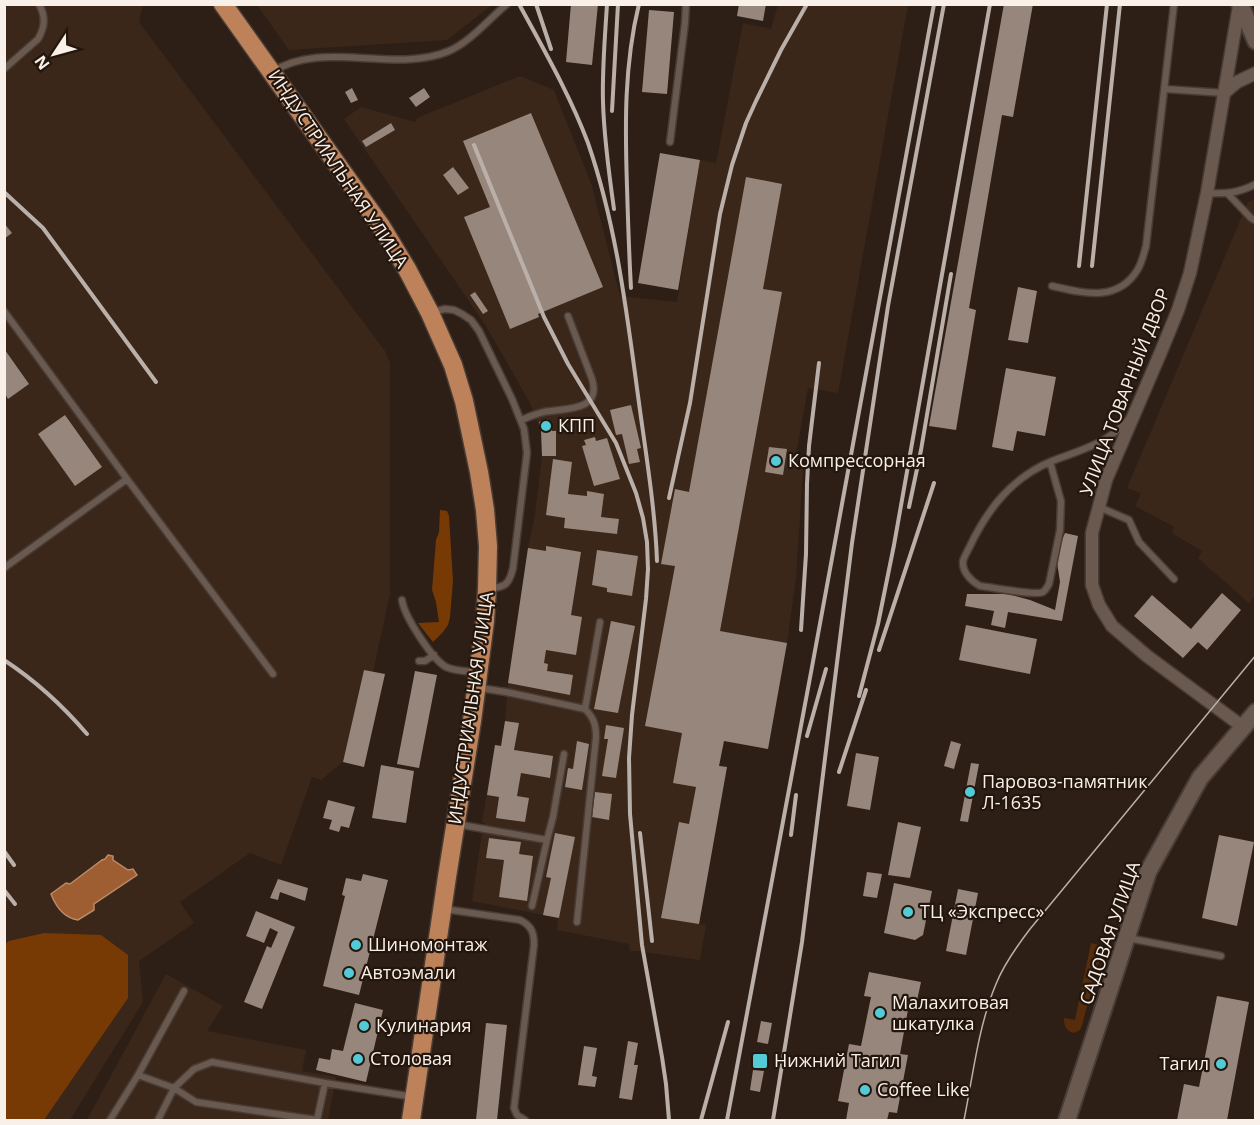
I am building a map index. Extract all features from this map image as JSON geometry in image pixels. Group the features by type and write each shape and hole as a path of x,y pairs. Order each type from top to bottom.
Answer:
{"main road":[{"name":"ИНДУСТРИАЛЬНАЯ УЛИЦА","path":"223,4 381,226 430,313 453,365 471,433 485,510 488,546 487,589 477,680 411,1120"},
{"path":"1240,5 1256,41"},
{"name":"САДОВАЯ УЛИЦА","path":"1067,1120 1148,872 1200,778 1256,711"}],"street":[{"name":"УЛИЦА ТОВАРНЫЙ ДВОР","path":"1240,5 1207,193 1190,273 1161,354 1106,480 1092,533 1092,585 1099,605 1112,626 1147,656 1243,727"},
{"path":"1224,93 1237,82 1256,74"}],"lane":[{"path":"4,69 38,39 42,32 45,22 39,4"},
{"path":"272,72 291,62 305,60 335,57 399,59 441,54 458,46 507,4"},
{"path":"670,142 686,4"},
{"path":"1052,286 1088,294 1108,292 1126,283 1138,268 1146,246 1174,4"},
{"path":"1165,89 1224,93"},
{"path":"1207,193 1239,192 1256,184"},
{"path":"1228,194 1256,221"},
{"path":"430,313 445,309 454,310 471,320 479,331 512,399 521,420 526,441 527,453 511,579 507,585 500,588 487,589"},
{"path":"4,311 273,675"},
{"path":"521,420 535,414 573,408 590,401 594,396 595,387 568,316"},
{"path":"1050,462 1061,501 1060,530 1049,584 1043,592 1032,593 980,586 972,582 964,569 963,560 977,531 1002,494 1024,476 1050,462 1084,450 1109,436 1123,426 1135,412"},
{"path":"4,568 127,478"},
{"path":"1099,507 1129,519 1139,542 1174,579"},
{"path":"402,600 403,608 412,625 441,664 506,692 585,709 594,720 596,737 577,922"},
{"path":"585,709 600,622"},
{"path":"419,661 425,661 434,655"},
{"path":"532,906 553,817 564,754"},
{"path":"456,824 547,840"},
{"path":"443,909 520,920 529,926 534,934 514,1108 517,1115 525,1120"},
{"path":"1127,938 1221,956"},
{"path":"110,1120 138,1075 184,991"},
{"path":"158,1120 174,1088 194,1069 212,1062 414,1097"},
{"path":"138,1075 174,1088 196,1102 317,1120 325,1083"}],"shaded area":[{"path":"5,5 143,5 139,22 385,351 390,363 390,594 373,672 364,670 343,762 321,780 312,777 281,865 250,853 180,902 194,923 139,961 143,1002 70,1120 5,1120"},
{"path":"257,5 492,5 447,40 289,50"},
{"path":"778,5 908,5 838,393 808,388 796,454 804,456 796,578 768,749 724,741 719,765 727,767 699,924 706,925 700,960 630,951 629,944 557,930 558,918 472,901 482,833 484,833 485,823 482,822 495,745 501,746 505,721 508,683 535,514 542,456 541,431 530,403 486,326 344,119 361,107 415,122 417,118 520,76 554,90 592,186 620,296 677,302 700,160 716,163 743,23 771,29"},
{"path":"1255,199 1256,595 1249,603 1198,558 1202,551 1172,533 1174,527 1135,506 1141,493 1127,488 1248,202"},
{"path":"440,510 447,511 449,516 453,581 448,625 433,642 418,623 439,622 432,590"},
{"path":"108,855 113,856 113,860 128,870 133,869 137,875 94,904 94,910 78,920 65,914 51,894 66,883 70,884"},
{"path":"44,933 101,935 128,955 128,998 44,1120 5,1120 5,944 9,941"},
{"path":"1091,943 1103,946 1082,1025 1080,1030 1074,1033 1066,1028 1064,1018 1075,1020"},
{"path":"166,974 223,1006 207,1031 306,1050 302,1071 336,1077 328,1120 87,1120"}],"building":[{"path":"571,4 598,4 592,65 566,62"},
{"path":"739,4 766,4 763,21 737,16"},
{"path":"1004,4 1033,4 1013,117 1002,115 969,308 976,310 956,430 929,426"},
{"path":"649,10 674,12 667,94 642,92"},
{"path":"352,88 358,100 351,103 345,92"},
{"path":"424,88 430,97 416,107 409,98"},
{"path":"531,113 603,287 538,314 539,317 510,329 464,217 490,207 463,141"},
{"path":"391,123 395,130 366,147 362,141"},
{"path":"660,153 700,160 678,290 638,283"},
{"path":"453,167 469,188 458,195 443,175"},
{"path":"746,177 782,184 763,289 782,292 720,631 787,643 768,749 724,741 719,766 727,767 699,924 661,918 679,822 689,824 696,787 673,783 682,733 645,726 675,566 661,564 675,489 689,492"},
{"path":"4,223 12,233 4,239"},
{"path":"1018,287 1037,291 1028,343 1008,340"},
{"path":"475,292 488,311 483,314 470,295"},
{"path":"5,350 29,384 8,399 5,394"},
{"path":"1006,368 1056,377 1045,436 1017,431 1013,451 992,447"},
{"path":"631,405 641,448 637,449 640,462 629,464 622,434 616,435 610,410"},
{"path":"65,415 102,467 75,486 38,434"},
{"path":"548,419 552,431 556,431 556,456 542,456 539,422"},
{"path":"595,437 596,441 607,438 620,479 594,486 582,446 586,445 584,440"},
{"name":"Компрессорная","path":"769,447 787,449 783,475 765,472"},
{"path":"553,459 572,462 568,494 587,496 587,491 604,494 601,517 619,519 617,534 564,528 565,518 546,515"},
{"path":"1065,533 1078,536 1062,621 1008,612 1005,628 991,625 994,611 965,606 967,594 1008,594 1055,610 1060,582 1057,562 1059,547"},
{"path":"546,546 581,552 571,615 582,617 576,655 546,650 544,663 548,664 547,671 573,675 570,695 508,683 528,548 546,551"},
{"path":"597,550 638,556 632,596 607,592 607,588 592,585"},
{"path":"1222,593 1241,610 1207,650 1198,642 1183,658 1134,616 1152,595 1191,629"},
{"path":"611,621 635,626 618,713 594,709"},
{"path":"966,625 1037,639 1030,674 959,660"},
{"path":"364,670 385,674 364,767 343,762"},
{"path":"415,671 437,675 419,768 397,764"},
{"path":"505,721 519,723 514,750 553,756 550,778 521,773 517,796 529,798 525,822 496,818 499,797 487,795 495,745 501,746"},
{"path":"606,725 624,728 616,778 602,776 608,739 604,739"},
{"path":"577,741 589,744 582,790 565,787 568,768 573,769"},
{"path":"951,741 961,744 954,769 944,766"},
{"path":"856,753 879,757 870,810 847,806"},
{"name":"Паровоз-памятник Л-1635","path":"971,763 979,764 968,822 960,821"},
{"path":"381,765 414,771 406,823 372,818"},
{"path":"595,792 612,794 609,820 592,817"},
{"path":"328,800 355,807 349,828 341,826 339,832 329,829 332,820 323,818"},
{"path":"898,822 921,827 910,878 888,875"},
{"path":"555,833 575,837 559,918 543,915 551,878 546,877"},
{"path":"1219,835 1254,842 1237,926 1202,918"},
{"path":"489,838 521,842 519,854 533,856 527,901 499,897 504,860 486,858"},
{"path":"867,872 882,874 877,898 863,896"},
{"path":"363,874 388,880 359,995 323,986 345,896 342,895 346,878 361,881"},
{"path":"278,879 308,888 305,901 280,892 278,900 270,898"},
{"name":"ТЦ «Экспресс»","path":"894,883 932,891 923,935 915,940 884,933"},
{"path":"958,889 978,893 966,955 946,951"},
{"path":"256,911 295,927 262,1009 244,1002 267,946 271,948 278,932 270,928 264,943 246,936"},
{"name":"Нижний Тагил","path":"869,972 921,982 916,1005 909,1004 900,1054 908,1055 897,1113 889,1112 887,1120 846,1120 849,1103 838,1101 849,1044 861,1046 871,997 864,996"},
{"path":"1217,996 1249,1002 1227,1120 1177,1120 1184,1084 1199,1087"},
{"path":"355,1003 383,1010 366,1082 316,1070 319,1058 330,1060 332,1049 343,1051"},
{"path":"761,1021 772,1023 768,1044 757,1042"},
{"path":"486,1023 507,1025 497,1120 476,1120"},
{"path":"628,1041 638,1043 634,1065 638,1065 632,1100 619,1098"},
{"path":"584,1046 597,1048 592,1076 597,1077 595,1087 578,1085"},
{"path":"753,1070 764,1071 760,1092 750,1090"}],"tram line":[{"path":"964,1120 985,1017 996,984 1011,955 1256,655"}],"railway":[{"path":"519,4 581,125 607,207 630,337 652,501 657,561"},
{"path":"536,4 551,49"},
{"path":"607,4 603,102 614,209"},
{"path":"612,111 618,4"},
{"path":"631,288 626,118 628,73 639,4"},
{"path":"669,498 690,403 720,214 732,165 756,101 807,4"},
{"path":"727,1120 934,4"},
{"path":"773,1120 802,942 852,543 888,306 944,4"},
{"path":"859,696 878,624 894,545 990,4"},
{"path":"1079,266 1107,4"},
{"path":"1092,266 1120,4"},
{"path":"474,145 544,317 568,364 616,443 636,493 643,518 648,569 632,715 629,758 630,814 642,945 662,1057 669,1120"},
{"path":"4,192 43,228 156,382"},
{"path":"909,507 951,274"},
{"path":"801,630 809,446 819,363"},
{"path":"879,650 934,483"},
{"path":"4,660 48,694 87,734"},
{"path":"807,736 826,669"},
{"path":"839,772 866,690"},
{"path":"791,835 796,795"},
{"path":"640,833 652,941"},
{"path":"4,851 14,865"},
{"path":"4,890 15,904"},
{"path":"701,1120 728,1022"}],"place":[{"name":"КПП","path":"546,426"},
{"name":"Компрессорная","path":"776,461"},
{"name":"Паровоз-памятник Л-1635","path":"970,792"},
{"name":"ТЦ «Экспресс»","path":"908,912"},
{"name":"Шиномонтаж","path":"356,945"},
{"name":"Автоэмали","path":"349,973"},
{"name":"Малахитовая шкатулка","path":"880,1013"},
{"name":"Кулинария","path":"364,1026"},
{"name":"Столовая","path":"358,1059"},
{"name":"Нижний Тагил","path":"760,1061"},
{"name":"Тагил","path":"1221,1064"},
{"name":"Coffee Like","path":"865,1090"}]}
